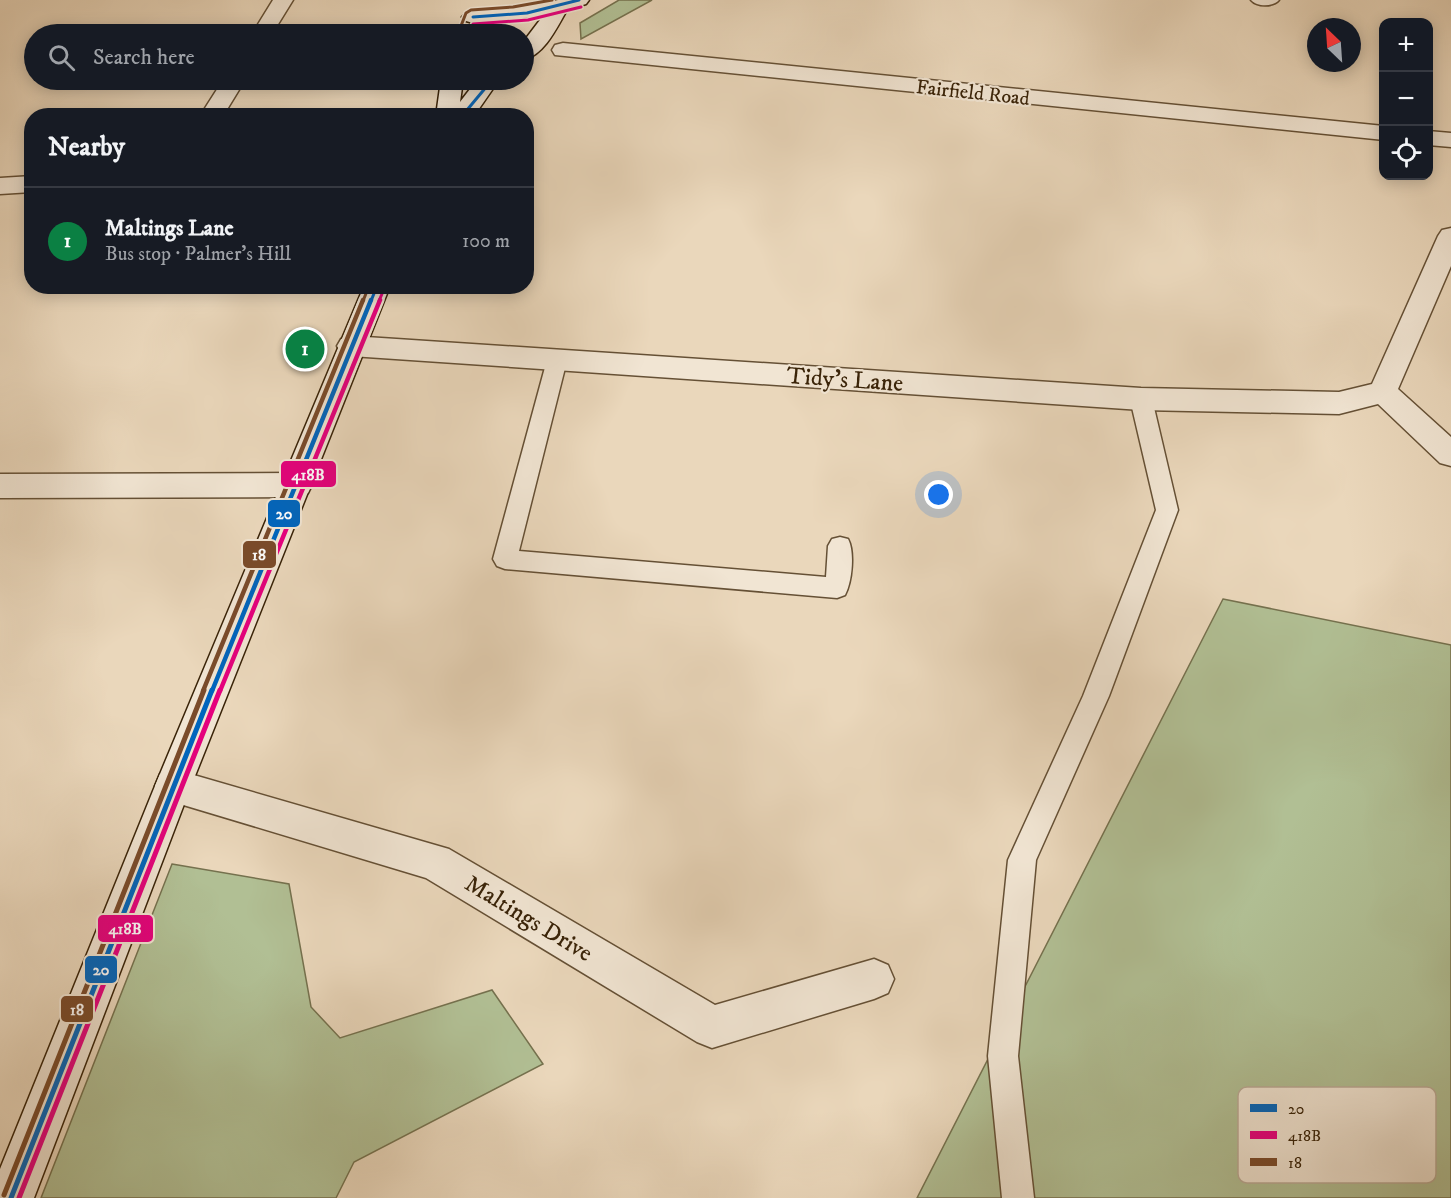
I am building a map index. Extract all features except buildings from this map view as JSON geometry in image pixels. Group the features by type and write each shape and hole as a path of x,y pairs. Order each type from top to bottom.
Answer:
{"street":[{"path":"268,24 283,0"},
{"path":"473,17 505,17 569,3"},
{"path":"534,43 569,3"},
{"name":"Fairfield Road","path":"563,50 1379,134"},
{"path":"216,108 228,90"},
{"path":"448,108 451,90"},
{"path":"468,108 482,90"},
{"path":"1433,138 1451,140"},
{"path":"0,186 24,184"},
{"path":"1451,236 1383,392 1451,455"},
{"path":"11,1198 173,786 374,294"},
{"name":"Tidy's Lane","path":"351,346 1141,399 1339,403 1383,392"},
{"path":"0,486 297,485"},
{"name":"Maltings Drive","path":"173,786 435,862 712,1027 874,979"}],"lane":[{"path":"1259,0 1271,0"},
{"path":"557,360 505,559 837,588 840,546"},
{"path":"1018,1198 1003,1056 1022,860 1096,696 1167,510 1141,399"}],"green space":[{"path":"619,0 652,0 581,39 580,23"},
{"path":"1223,599 1451,645 1451,1198 917,1198"},
{"path":"172,864 289,884 311,1007 340,1038 492,990 543,1064 354,1162 336,1198 41,1198"}],"transit line":[{"name":"18","path":"462,24 466,13 471,10 513,7 552,0"},
{"name":"20","path":"473,17 527,13 579,0"},
{"name":"418B","path":"473,24 528,20 581,7"},
{"name":"20","path":"469,108 484,90"},
{"name":"18","path":"4,1195 166,783 366,294"},
{"name":"20","path":"11,1198 173,786 374,294"},
{"name":"418B","path":"19,1198 180,789 382,294"}],"place":[{"name":"Maltings Lane","path":"305,349"}]}
